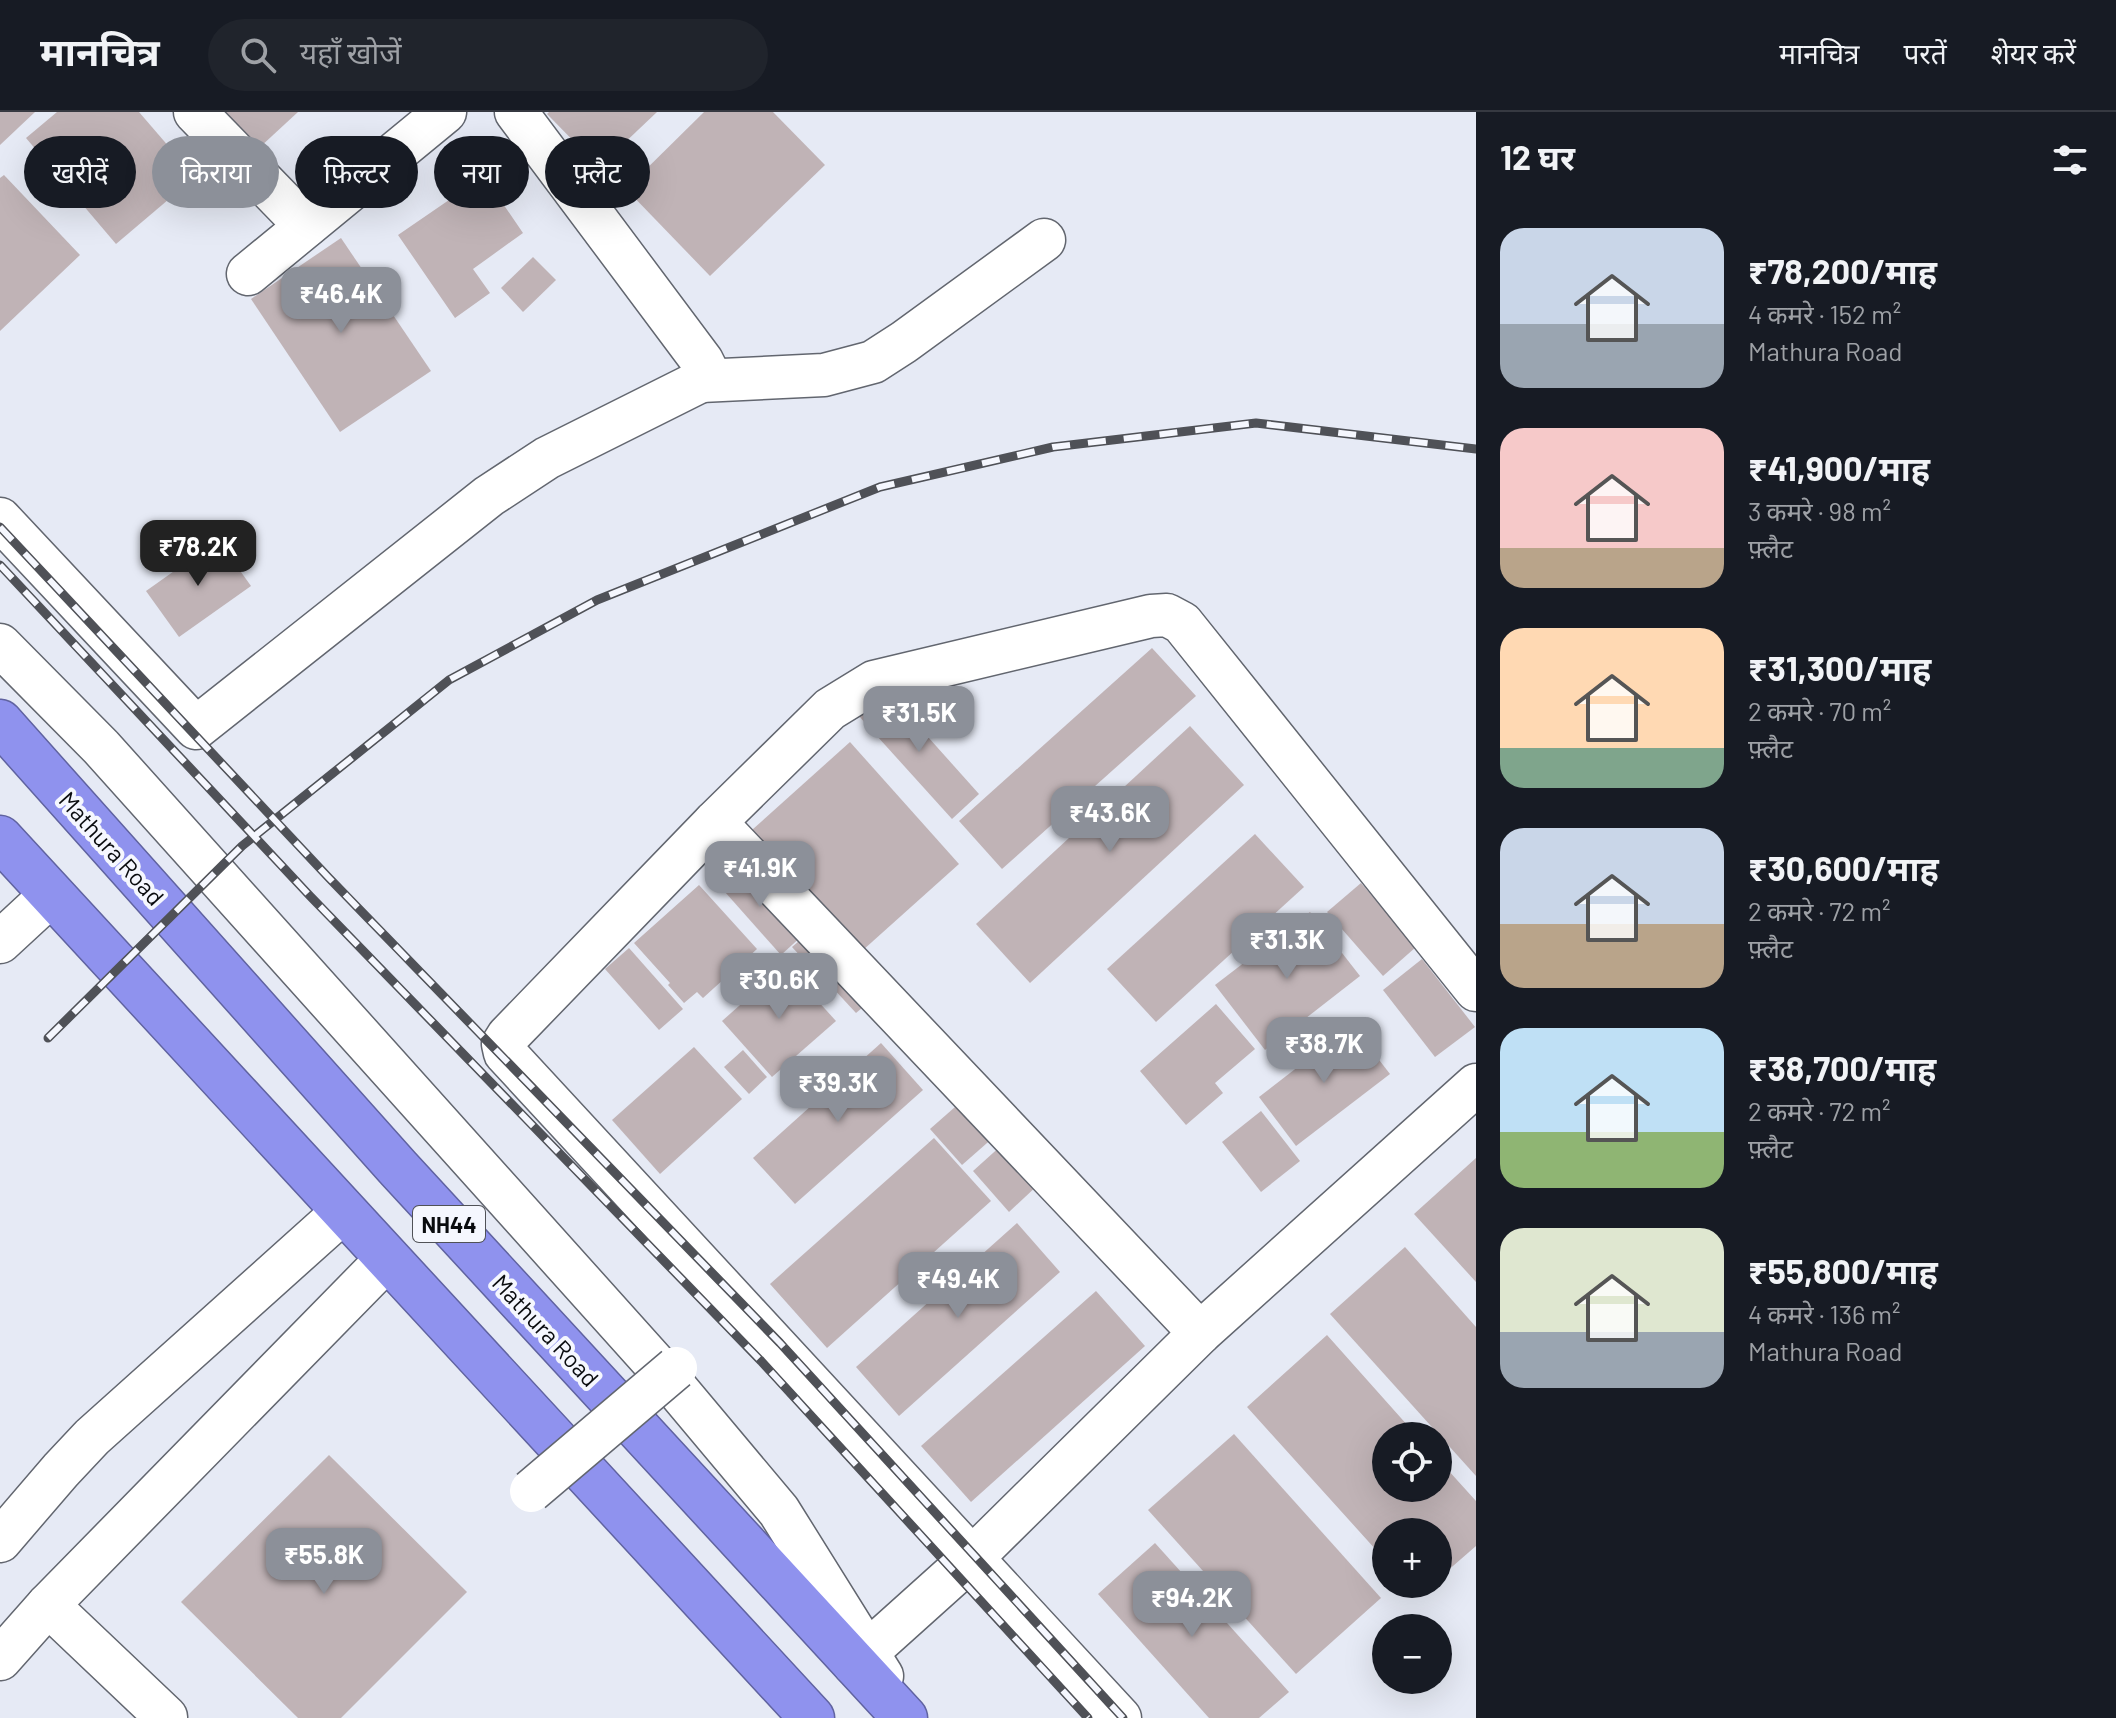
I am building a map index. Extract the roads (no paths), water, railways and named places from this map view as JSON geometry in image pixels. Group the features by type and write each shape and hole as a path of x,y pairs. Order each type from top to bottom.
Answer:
{"highway":[{"name":"Mathura Road","path":"0,722 398,1168 861,1658 906,1718"},
{"name":"NH44","path":"0,838 812,1718"}],"street":[{"path":"195,112 306,226"},
{"path":"248,274 445,112"},
{"path":"516,112 702,361 706,369 701,381"},
{"path":"0,519 196,728 489,496 561,451 701,381 824,375 873,362 1044,240"},
{"path":"1120,1718 505,1053 503,1044 715,822 830,709 874,682 1151,616 1167,615 1182,623 1476,990"},
{"path":"0,645 101,747 665,1375 779,1511 861,1658 972,1558 1200,1333 1476,1085"},
{"path":"715,822 1200,1333"},
{"path":"0,942 52,894"},
{"path":"0,1541 92,1437 344,1211"},
{"path":"0,1659 48,1605 388,1258"},
{"path":"531,1491 676,1368"},
{"path":"48,1605 166,1718"}],"railway":[{"path":"48,1038 242,846 449,680 597,600 880,487 1053,447 1256,423 1476,449"},
{"path":"0,527 329,878 780,1343 1123,1718"},
{"path":"0,565 310,896 761,1361 1088,1718"}]}
